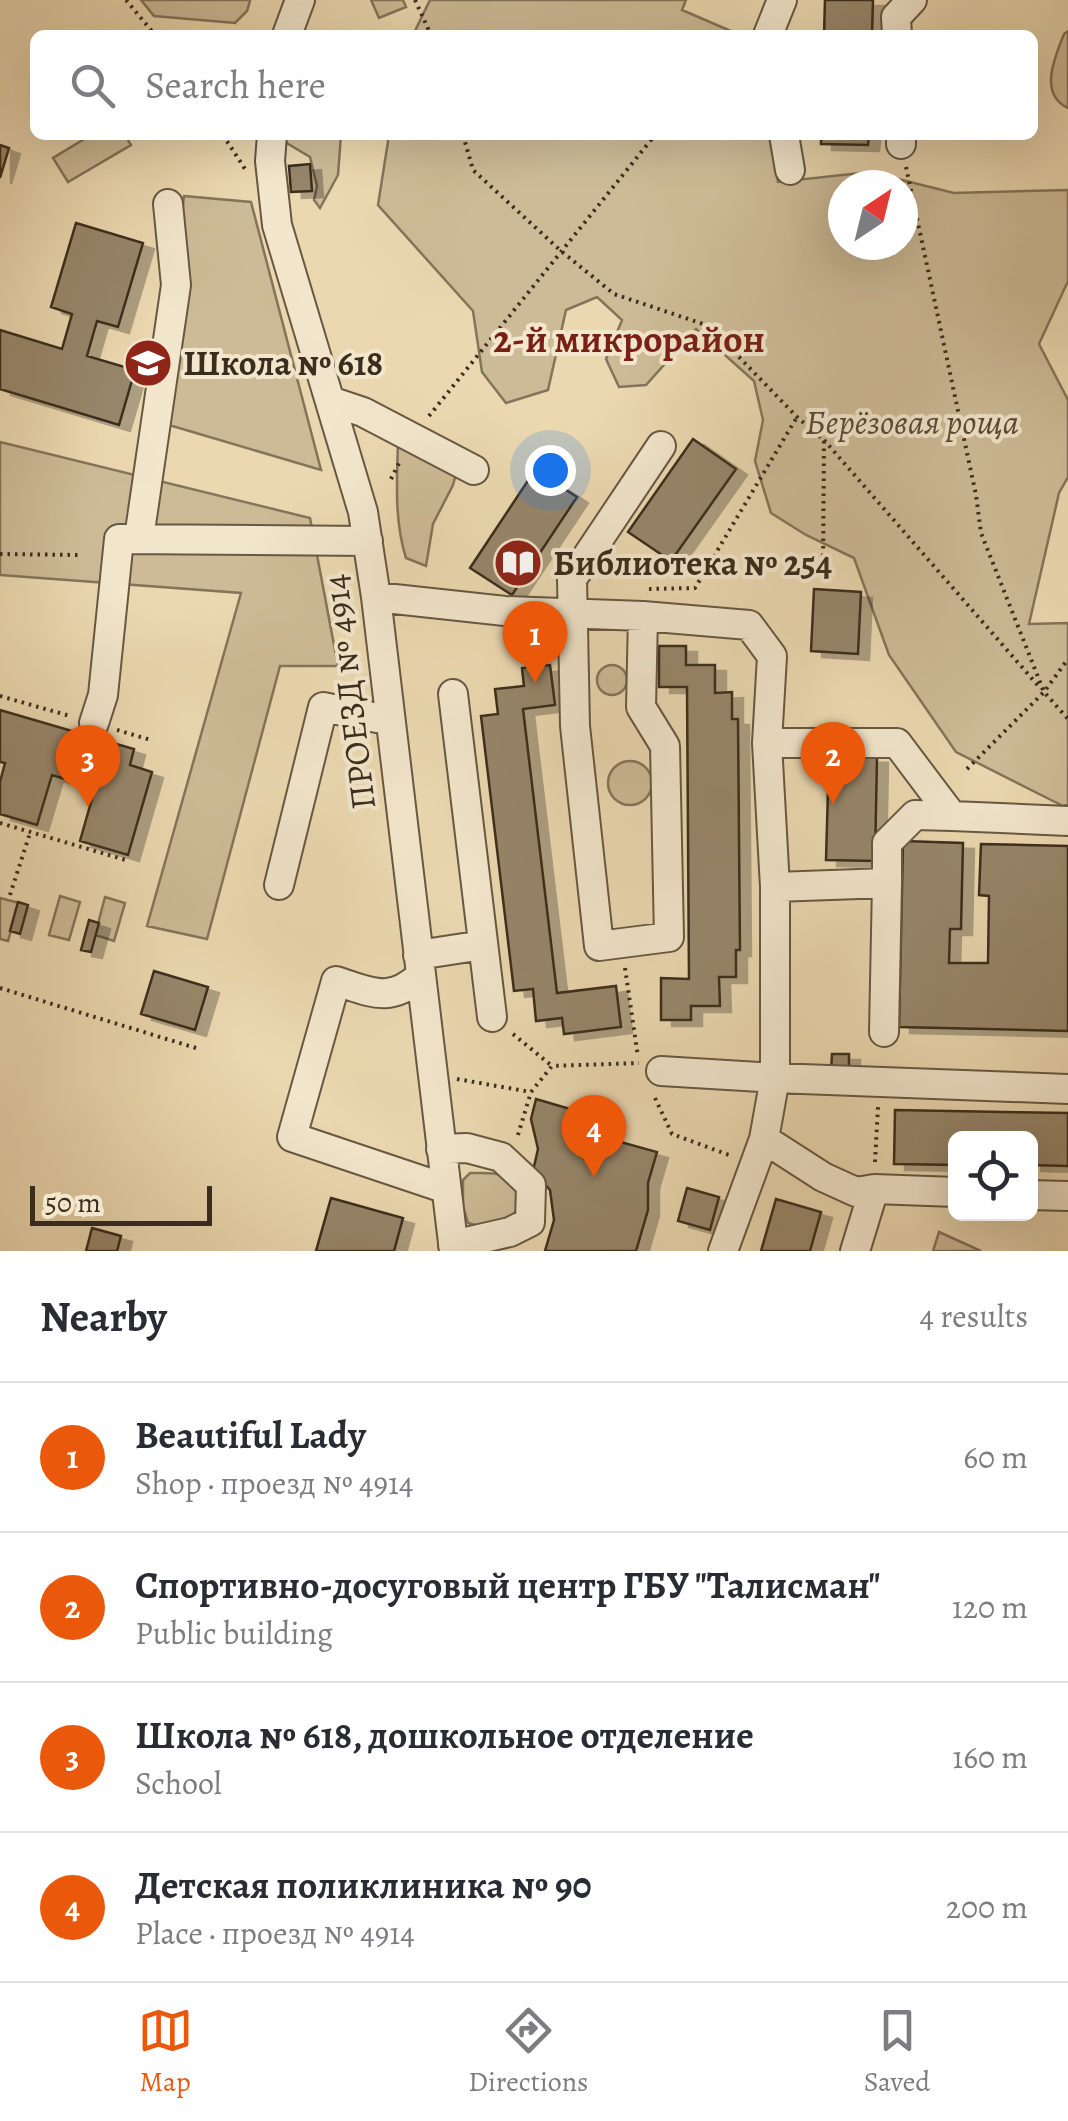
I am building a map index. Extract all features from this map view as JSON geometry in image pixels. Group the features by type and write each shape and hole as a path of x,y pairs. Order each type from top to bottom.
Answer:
{"street":[{"path":"289,30 300,0"},
{"path":"770,30 782,0"},
{"path":"897,30 896,17 912,0"},
{"name":"ПРОЕЗД № 4914","path":"272,140 277,225 364,512 454,1248"},
{"path":"785,140 790,170"},
{"path":"139,538 176,285 168,204"},
{"path":"330,401 363,412 474,470"},
{"path":"643,616 641,707 665,746 668,937 599,946 576,726 572,580 661,446"},
{"path":"94,724 104,695 119,539 368,542"},
{"path":"376,597 506,611 749,625 772,656 767,743 775,887 775,1078 764,1139 723,1251"},
{"path":"454,694 492,1017"},
{"path":"279,885 323,708 377,718 389,710"},
{"path":"767,743 897,743 952,816"},
{"path":"884,1032 887,843 916,815 1068,821"},
{"path":"775,887 886,883"},
{"path":"446,1187 292,1137 336,981 382,996 409,987 419,966 482,945"},
{"path":"661,1070 1068,1089"},
{"path":"764,1139 822,1177 856,1192 948,1192"},
{"path":"441,1149 467,1148 501,1157 531,1186 530,1222 454,1248"},
{"path":"855,1251 874,1189"},
{"path":"1038,1195 1068,1196"}],"path":[{"path":"126,0 151,30"},
{"path":"416,0 429,30"},
{"path":"226,140 244,168"},
{"path":"464,140 473,170 614,294 710,326 824,440 1068,719"},
{"path":"391,479 411,438 651,140"},
{"path":"901,140 981,533 1044,692"},
{"path":"823,574 824,440"},
{"path":"0,554 79,555"},
{"path":"966,769 1044,692 1068,660"},
{"path":"0,823 129,862"},
{"path":"10,895 30,832"},
{"path":"0,988 196,1048"},
{"path":"516,1142 531,1092 552,1066 639,1062 661,1070"},
{"path":"433,1078 449,1077 531,1092"},
{"path":"874,1189 879,1082"}],"green space":[{"path":"141,0 250,1 247,11 235,23 154,16"},
{"path":"371,0 403,0 406,7 379,18"},
{"path":"430,0 686,0 682,10 728,30 415,30"},
{"path":"1068,31 1068,108 1053,94 1051,74"},
{"path":"83,140 128,140 131,145 68,182 53,158"},
{"path":"341,140 338,175 320,208 314,200 317,186 310,157 285,142"},
{"name":"Берёзовая роща","path":"388,140 771,140 778,182 828,177 828,260 918,260 918,184 954,193 1068,190 1068,281 1039,344 1068,400 1068,477 1059,493 1029,624 1068,623 1068,804 1063,806 956,752 889,655 854,558 771,513 755,461 763,420 754,381 696,329 646,385 619,387 606,359 622,320 597,297 566,310 548,390 506,403 482,372 473,311 378,205"},
{"path":"184,196 251,202 321,470 169,425"},
{"path":"398,441 457,470 433,524 426,566 406,558 402,544 397,500"},
{"path":"0,442 310,518 338,666 280,666 207,939 147,926 241,593 0,575"},
{"path":"612,665 623,669 627,680 623,691 612,695 601,691 597,680 601,669"},
{"path":"630,761 645,768 652,783 645,798 630,805 615,798 608,783 615,768"},
{"path":"60,896 80,902 69,940 49,935"},
{"path":"105,897 125,903 114,941 95,935"},
{"path":"0,898 19,903 8,941 0,939"},
{"path":"470,1173 507,1177 518,1199 513,1215 492,1225 468,1223 463,1207 463,1180"},
{"path":"939,1232 981,1251 933,1251"}],"building":[{"path":"825,0 873,0 872,30 824,30"},
{"path":"821,140 868,140 868,145 821,144"},
{"path":"0,145 9,148 0,178"},
{"path":"310,164 312,191 291,192 289,166"},
{"path":"76,223 143,243 118,327 97,321 87,356 135,370 119,425 0,389 0,330 62,349 72,314 51,307"},
{"path":"693,439 736,469 671,561 628,532"},
{"path":"535,470 577,497 512,595 470,568"},
{"path":"814,589 861,592 858,654 811,651"},
{"path":"659,646 686,646 686,665 715,665 715,693 732,692 732,719 738,719 740,950 736,950 736,977 719,977 720,1006 691,1006 691,1020 661,1020 661,978 689,979 687,687 659,687"},
{"path":"550,665 555,705 523,709 557,993 616,986 621,1027 564,1034 562,1018 536,1021 533,989 514,991 481,716 498,714 495,689 524,686 522,668"},
{"path":"0,710 134,749 130,765 152,772 128,855 80,841 95,788 52,775 37,825 0,814 0,782 5,763 0,762"},
{"path":"829,755 877,757 875,861 826,860"},
{"path":"903,841 963,843 961,929 950,929 949,963 988,963 989,896 979,895 981,844 1068,846 1068,1031 899,1027"},
{"path":"18,902 28,905 20,934 10,931"},
{"path":"89,920 99,923 91,952 81,950"},
{"path":"154,971 208,987 195,1030 141,1014"},
{"path":"832,1054 849,1054 849,1071 831,1071"},
{"path":"536,1099 611,1121 606,1138 657,1152 648,1183 648,1210 636,1251 545,1251 554,1220 550,1190 533,1171 538,1149 531,1119"},
{"path":"895,1110 1068,1113 1068,1166 1038,1165 1038,1131 948,1131 948,1165 894,1164"},
{"path":"687,1188 719,1197 710,1230 678,1221"},
{"path":"331,1198 403,1218 394,1251 316,1251"},
{"path":"776,1199 821,1212 810,1251 761,1251"},
{"path":"92,1228 121,1236 117,1251 86,1251"}],"place":[{"name":"Школа № 618","path":"148,363"},
{"name":"Библиотека № 254","path":"518,563"},
{"name":"Beautiful Lady","path":"535,683"},
{"name":"Спортивно-досуговый центр ГБУ \"Талисман\"","path":"833,804"},
{"name":"Школа № 618, дошкольное отделение","path":"88,807"},
{"name":"Детская поликлиника № 90","path":"594,1177"}],"district":[{"name":"2-й микрорайон","path":"629,339"}]}
